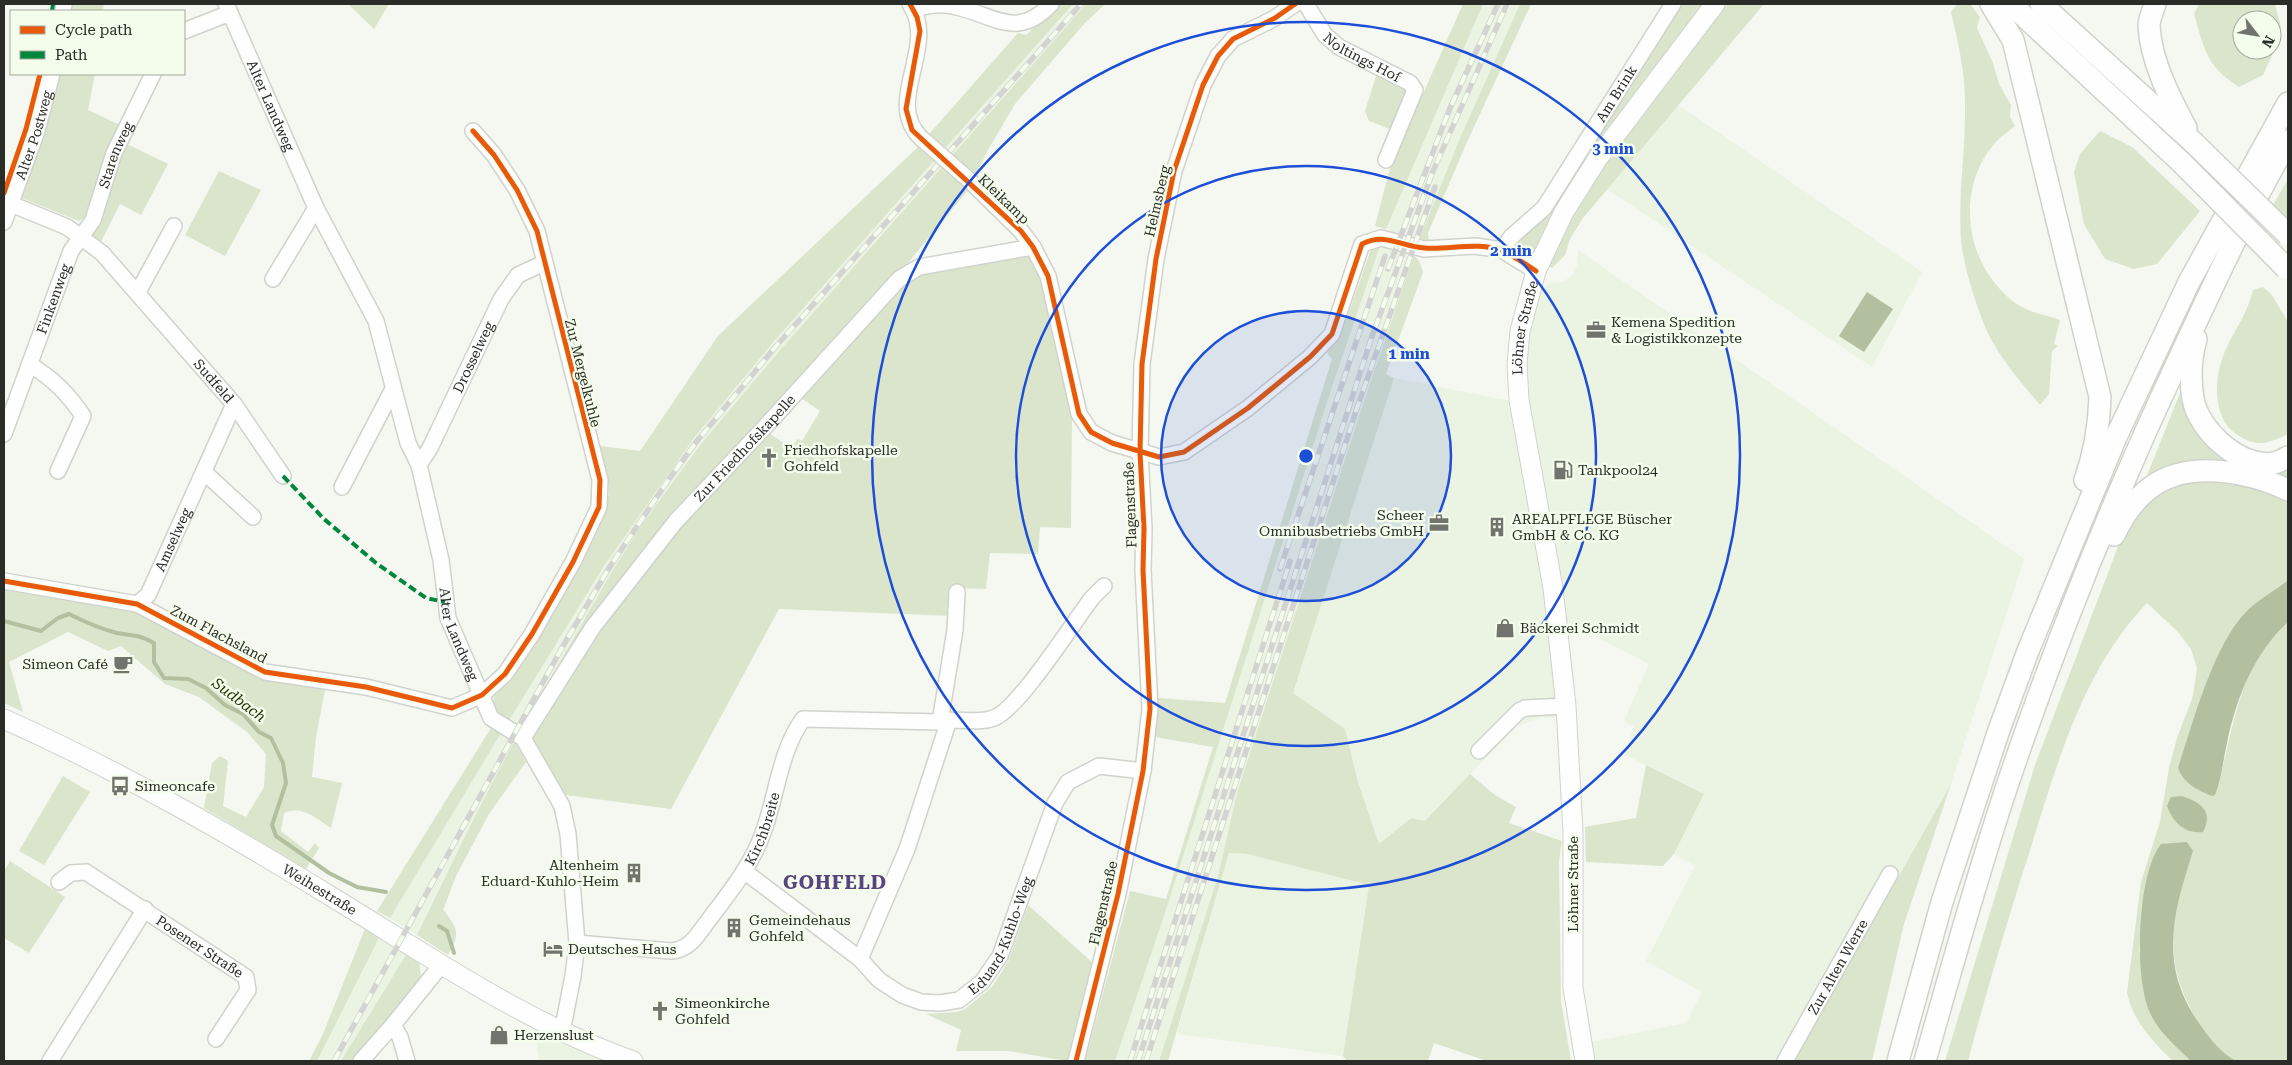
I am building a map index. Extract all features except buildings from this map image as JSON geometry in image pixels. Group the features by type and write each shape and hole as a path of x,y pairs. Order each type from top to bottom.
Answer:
{"highway":[{"path":"1991,4 2013,40 2100,397 2099,422 2094,455 2034,613 2028,651"},
{"path":"2011,4 2182,162 2287,270"},
{"path":"2041,4 2193,142 2288,236"},
{"path":"2155,4 2149,25 2157,60 2170,97 2193,142"},
{"path":"1898,1061 1942,902 1999,730 2028,651 2116,437 2177,308 2280,137 2288,93"},
{"path":"1925,1061 1959,939 2004,798 2054,654 2136,451 2280,137 2288,103"},
{"path":"2212,288 2195,343 2192,369 2193,401 2209,433 2230,452 2252,460 2273,463 2288,457"},
{"path":"2054,654 2072,640 2114,535 2124,515 2139,498 2156,484 2182,474 2206,471 2240,474 2275,484 2288,490"}],"main road":[{"name":"Löhner Straße","path":"1585,1061 1572,988 1573,832 1566,706 1552,588 1519,400 1517,364 1520,331 1536,271 1564,212 1598,158 1715,4"},
{"name":"Weihestraße","path":"4,719 114,771 242,842 442,964 562,1032 634,1061"}],"street":[{"path":"912,6 935,4 953,6 992,19 1015,24 1035,18 1051,4"},
{"name":"Helmsberg","path":"1140,452 1142,364 1156,259 1174,171 1203,85 1218,56 1233,39 1275,18 1296,4"},
{"name":"Noltings Hof","path":"1306,4 1325,35 1339,46 1410,83 1415,90 1386,160"},
{"name":"Am Brink","path":"1502,250 1511,237 1544,208 1673,4"},
{"name":"Kleikamp","path":"912,6 920,31 906,108 912,130 968,179 1021,231 1033,247 1048,276 1079,414 1091,432 1112,443 1140,452"},
{"path":"185,30 228,8"},
{"name":"Alter Landweg","path":"228,8 316,208 376,321 408,443 419,465 441,560 448,618 491,718 523,738 562,806 568,834 577,942 573,976 562,1032"},
{"name":"Alter Postweg","path":"4,222 36,134 52,75"},
{"name":"Starenweg","path":"81,236 93,220 114,153 153,75"},
{"name":"Zur Mergelkuhle","path":"474,131 494,155 517,190 537,231 600,480 599,507 573,562 532,634 505,674 482,695"},
{"name":"Sudfeld","path":"11,204 67,227 102,253 234,404 284,476"},
{"path":"273,279 316,208"},
{"path":"138,292 174,226"},
{"name":"Finkenweg","path":"4,434 71,251 81,236"},
{"name":"Flagenstraße","path":"1076,1061 1118,894 1143,772 1150,709 1143,570 1144,529 1140,452 1159,457 1184,452 1248,408 1310,357 1332,334 1362,244 1381,238 1424,248 1475,246 1502,250 1536,271"},
{"name":"Zur Friedhofskapelle","path":"523,738 593,627 676,521 764,428 899,279 919,267 1033,247"},
{"name":"Drosselweg","path":"419,465 430,448 501,300 518,274 544,263"},
{"path":"30,365 41,371 75,404 83,416 58,471"},
{"path":"342,487 393,389"},
{"name":"Amselweg","path":"137,604 148,595 234,404"},
{"path":"204,472 252,516"},
{"name":"Zum Flachsland","path":"4,581 137,604 265,672 366,687 452,708 482,695"},
{"name":"Kirchbreite","path":"577,942 671,951 685,948 744,871 755,853 764,831 792,734 803,719 944,721 996,718 1013,704 1092,598 1104,586"},
{"path":"860,959 907,849 944,721 955,630 957,592"},
{"path":"1479,751 1519,711 1526,708 1566,706"},
{"name":"Eduard-Kuhlo-Weg","path":"744,871 860,959 878,980 902,995 921,1002 940,1003 959,1000 982,982 1000,956 1055,803 1068,782 1098,766 1143,772"},
{"name":"Posener Straße","path":"59,882 71,873 86,872 246,977 248,990 216,1039"},
{"name":"Zur Alten Werre","path":"1785,1061 1890,874"},
{"name":"Posener Straße","path":"50,1061 144,909"},
{"path":"361,1061 442,964"},
{"path":"393,1025 400,1037 407,1061"}],"shaded area":[{"path":"51,4 104,4 103,10 50,10"},
{"path":"348,4 389,4 374,29"},
{"path":"1057,4 1073,4 775,340 694,438 604,566 508,722 492,708 494,697 533,645 578,568 609,495 608,475 600,446 640,451 718,336 916,149 1018,33 1026,35"},
{"path":"1073,4 1086,4 782,348 701,444 640,527 611,573 521,730 508,722 604,566 694,438 775,340"},
{"path":"1086,4 1105,4 1084,24 1015,104 988,150 969,189 898,275 729,461 521,730 611,573 640,527 701,444 782,348"},
{"path":"1463,4 1483,4 1386,229 1375,226 1390,168"},
{"path":"1483,4 1520,4 1460,138 1419,240 1386,229"},
{"path":"1520,4 1531,4 1467,142 1428,233 1429,242 1419,240 1460,138"},
{"path":"1677,4 1764,4 1583,218 1570,239 1565,255 1552,268 1516,253 1512,245"},
{"path":"1957,4 1970,4 1980,17 1977,28 1993,63 1999,84 2011,105 2010,117 2015,126 1997,141 1977,172 1970,208 1971,227 1975,245 1981,262 1991,278 2010,299 2028,310 2060,320 2054,344 2058,346 2052,351 2049,394 2040,405 2008,366 1992,341 1977,305 1962,250 1960,222 1965,90 1961,57 1951,12"},
{"path":"2199,4 2275,4 2277,10 2232,10 2232,60 2270,60 2263,75 2239,87 2213,64 2201,38 2194,14"},
{"path":"1377,73 1407,86 1409,95 1395,131 1369,121 1365,111"},
{"path":"38,75 95,75 88,110 120,125 89,214 79,221 4,191 4,182 23,129"},
{"path":"1677,104 1922,272 1872,367 1607,189"},
{"path":"2100,131 2132,147 2200,211 2157,264 2134,269 2105,259 2084,224 2074,172 2080,154"},
{"path":"127,144 168,164 141,215 120,204 100,244 92,237 115,169"},
{"path":"219,171 261,190 225,256 185,235"},
{"path":"2288,179 2288,221 2273,205"},
{"path":"1380,246 1414,255 1361,410 1237,793 1218,876 1159,1061 1115,1061 1166,910 1329,396"},
{"path":"1380,246 1329,396 1166,910 1115,1061 1085,1061 1130,891 1166,899 1213,747 1155,737 1158,698 1225,703 1332,359 1327,353 1344,327 1371,249"},
{"path":"1578,250 2024,559 1951,784 1794,1061 1596,1061 1592,1042 1686,1023 1702,992 1646,961 1695,866 1674,854 1704,794 1624,754 1634,727 1624,721 1649,664 1568,622 1552,623 1561,718 1541,717 1517,726 1425,821 1410,818 1379,845 1358,782 1345,730 1293,694 1394,378 1521,403 1531,290 1543,288 1550,283 1562,282 1572,276 1577,266"},
{"path":"1030,253 1044,278 1072,413 1071,528 1040,527 1038,554 990,553 986,589 956,588 953,616 779,609 671,809 566,795 530,735 596,629 679,522 766,431 791,448 798,439 802,441 820,411 798,396 916,272"},
{"path":"1414,255 1419,261 1423,272 1386,374 1394,378 1293,693 1345,729 1358,782 1379,844 1411,818 1425,821 1470,774 1495,795 1516,807 1509,823 1562,841 1559,860 1561,1001 1571,1061 1487,1061 1434,1043 1428,1061 1347,1061 1343,1056 1369,885 1248,854 1229,853 1168,1061 1159,1061 1218,876 1237,793 1361,410"},
{"path":"2263,287 2271,294 2288,322 2288,434 2268,442 2256,443 2236,434 2222,417 2217,394 2217,382 2222,359 2245,314 2253,290"},
{"path":"1867,292 1893,309 1864,352 1839,336"},
{"path":"2182,388 2191,424 2210,447 2288,464 2288,485 2247,471 2142,488"},
{"path":"2196,481 2239,485 2288,498 2288,580 2245,613 2217,790 2233,722 2248,679 2258,659 2271,640 2288,622 2288,1061 2254,1063 2235,1061 2222,1052 2208,1036 2185,997 2175,962 2173,945 2174,927 2181,887 2149,870 2141,911 2139,951 2170,1041 2191,1061 2173,1061 2139,1022 2130,1003 2127,993 2141,882 2160,822 2169,768 2177,738 2193,696 2197,668 2191,649 2177,631 2147,603 2125,629 2106,657 2089,687 2075,718 2051,783 2006,927 1968,1061 1945,1061 2035,765 2122,536 2138,511 2162,491"},
{"path":"2288,580 2288,622 2265,648 2256,662 2241,694 2231,726 2221,776 2215,795 2212,796 2187,782 2178,768 2197,708 2223,645 2234,628 2250,608"},
{"path":"4,587 134,607 264,676 326,685 316,737 312,777 342,783 331,828 309,814 291,811 284,813 281,831 308,852 315,843 319,848 306,869 204,808 212,763 220,756 228,761 223,806 246,817 264,787 266,754 247,732 199,697 165,684 121,646 108,651 68,632 9,662 23,712 4,703"},
{"path":"491,728 501,733 390,918 377,911"},
{"path":"501,733 514,741 417,935 390,918"},
{"path":"514,741 526,762 489,814 457,874 443,910 455,927 456,932 455,942 448,955 417,935"},
{"path":"1646,765 1704,794 1674,854 1663,866 1586,862 1585,827 1636,818"},
{"path":"63,776 90,792 44,865 19,851"},
{"path":"1951,784 1904,924 1872,1061 1794,1061"},
{"path":"2182,796 2199,804 2206,813 2206,825 2203,832 2185,829 2172,817 2167,806 2171,797"},
{"path":"2187,842 2193,851 2175,917 2173,938 2178,980 2186,1002 2203,1029 2220,1049 2236,1061 2191,1061 2159,1028 2151,1015 2145,999 2140,953 2140,928 2147,878 2153,859 2161,844"},
{"path":"1229,853 1248,854 1369,884 1343,1056 1177,1034"},
{"path":"10,861 65,897 29,953 4,938 4,871"},
{"path":"1028,905 1092,962 1067,1061 1008,1051 956,1051 961,1030 926,1014 957,1012 965,1009 992,987 1008,962"},
{"path":"365,929 379,938 317,1061 309,1061 323,1034"},
{"path":"379,938 406,955 341,1061 317,1061"},
{"path":"406,955 419,963 422,981 357,1061 341,1061"},
{"path":"536,1026 619,1061 540,1061 534,1030"}],"waterway":[{"name":"Sudbach","path":"4,621 41,631 58,618 69,614 105,629 139,637 154,643 154,662 164,678 188,679 206,688 225,705 243,714 259,732 271,738 283,763 286,783 272,825 276,836 329,873 357,887 386,892"},
{"name":"Sudbach","path":"439,926 447,931 454,953"}],"railway":[{"path":"334,1061 563,646 609,568 669,479 697,441 778,344 1081,4"},
{"path":"1388,269 1450,108 1498,4"},
{"path":"1138,1061 1371,339 1433,171 1507,4"},
{"path":"1146,1061 1357,408 1435,187"},
{"path":"1280,569 1385,256"},
{"path":"1130,1061 1290,561"}],"marked path":[{"path":"52,10 53,4"},
{"path":"283,476 324,519 376,563 426,598 445,602"}],"cycle path":[{"path":"910,4 917,17 920,31 906,109 912,130 1021,231 1033,247 1048,276 1079,414 1091,432 1112,443 1159,457 1184,452 1248,408 1310,357 1332,334 1362,244 1379,239 1425,248 1474,246 1494,248 1503,251 1536,271"},
{"path":"1076,1061 1118,894 1143,771 1150,709 1143,570 1144,529 1140,452 1142,364 1156,259 1174,171 1203,85 1218,56 1233,39 1275,18 1295,4"},
{"path":"4,193 26,129 40,75"},
{"path":"4,581 137,604 265,672 366,687 452,708 482,695 505,674 532,634 573,562 599,507 600,480 537,231 517,190 494,155 473,131"}],"place":[{"name":"Kemena Spedition & Logistikkonzepte","path":"1596,330"},
{"name":"Friedhofskapelle Gohfeld","path":"769,458"},
{"name":"Tankpool24","path":"1563,470"},
{"name":"Scheer Omnibusbetriebs GmbH","path":"1439,523"},
{"name":"AREALPFLEGE Büscher GmbH & Co. KG","path":"1497,527"},
{"name":"Bäckerei Schmidt","path":"1505,628"},
{"name":"Simeon Café","path":"123,664"},
{"name":"Simeoncafe","path":"120,786"},
{"name":"Altenheim Eduard-Kuhlo-Heim","path":"634,873"},
{"name":"Gemeindehaus Gohfeld","path":"734,928"},
{"name":"Deutsches Haus","path":"553,949"},
{"name":"Simeonkirche Gohfeld","path":"660,1011"},
{"name":"Herzenslust","path":"499,1035"}],"district":[{"name":"GOHFELD","path":"835,882"}]}
